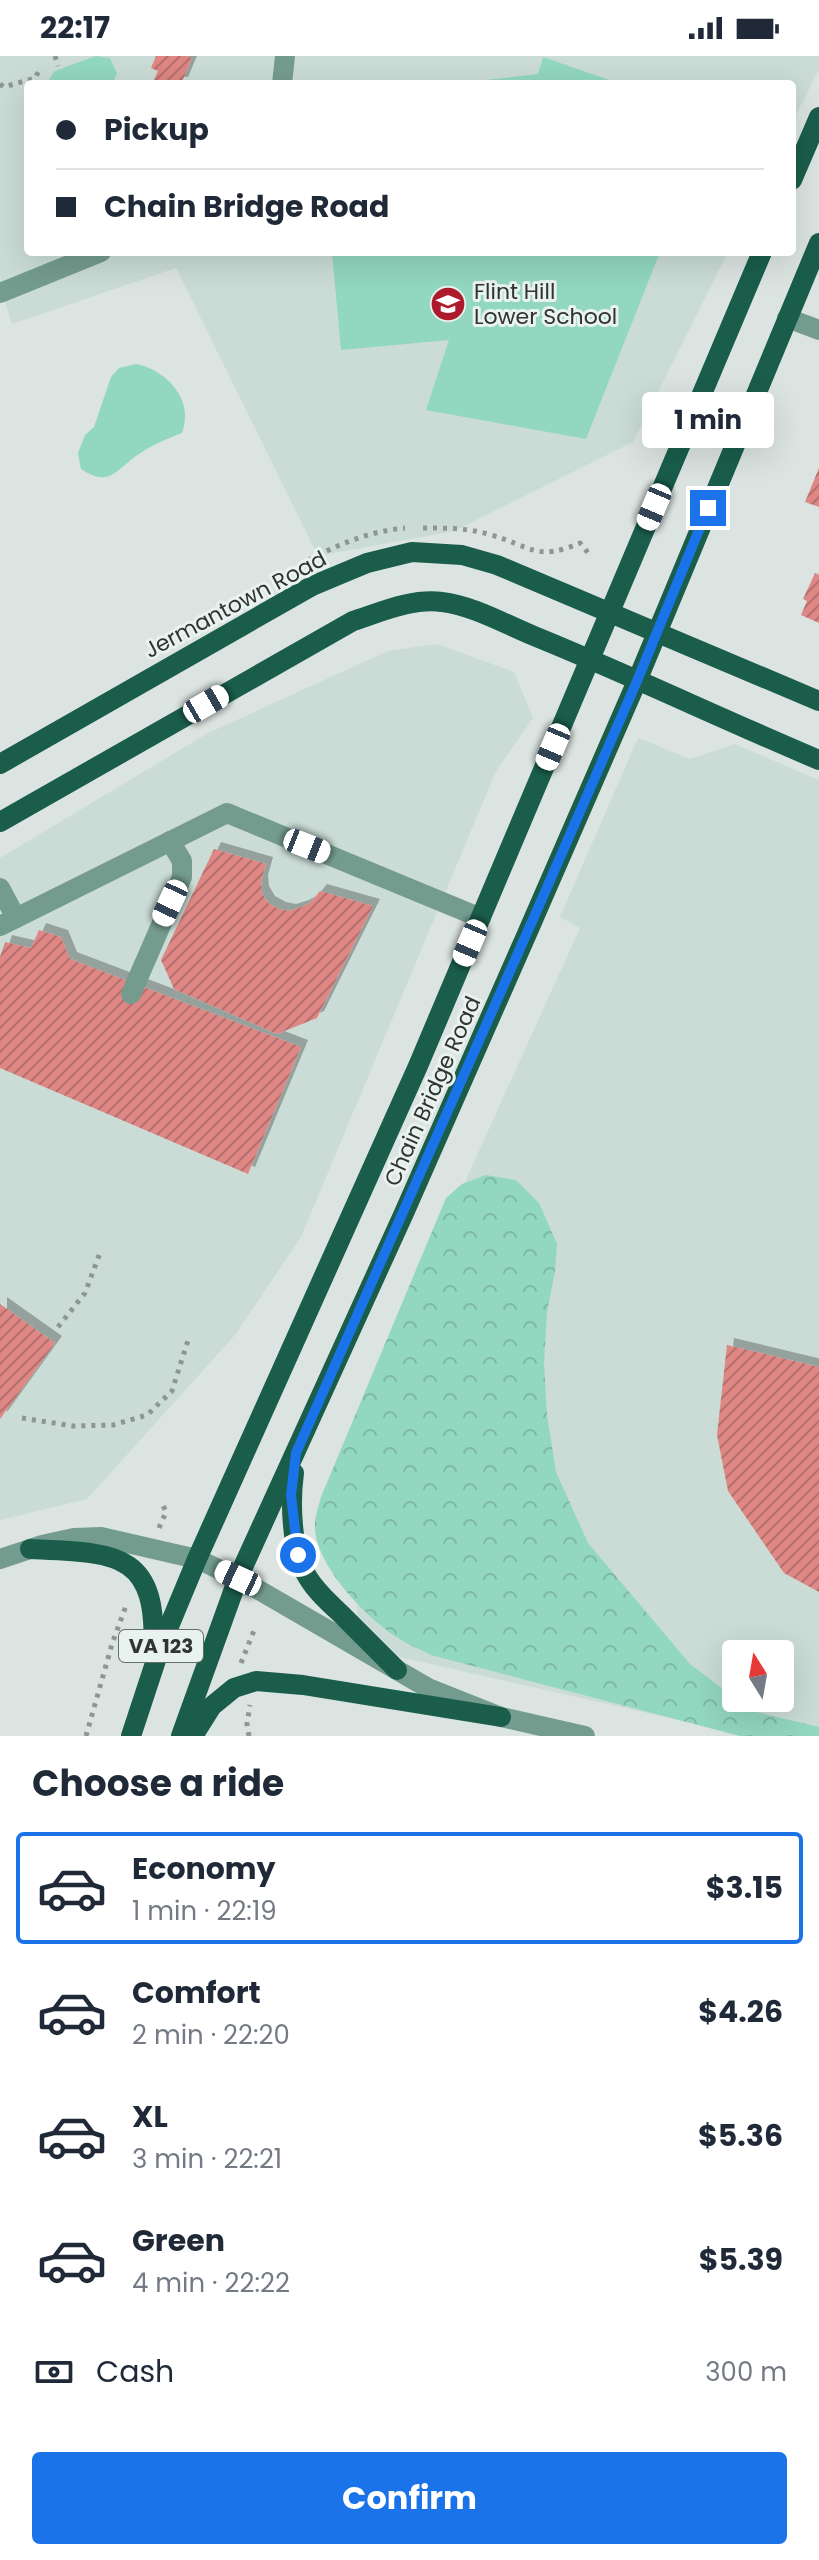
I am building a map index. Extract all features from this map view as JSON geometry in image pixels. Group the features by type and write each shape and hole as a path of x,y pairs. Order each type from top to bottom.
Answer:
{"main road":[{"path":"796,171 819,117"},
{"name":"Chain Bridge Road","path":"181,1736 238,1578 471,1061 637,681 819,243"},
{"name":"Chain Bridge Road","path":"131,1736 152,1670 197,1559 418,1066 760,256"},
{"name":"Jermantown Road","path":"0,764 312,586 389,556 412,552 462,555 497,565 819,701"},
{"path":"0,822 353,621 402,605 442,602 469,610 590,659 819,760"},
{"path":"296,1453 291,1495 298,1555 306,1575 397,1670"},
{"path":"30,1549 94,1552 117,1559 134,1570 147,1587 153,1605 152,1670"},
{"path":"193,1736 212,1706 234,1688 256,1681 303,1685 501,1717"}],"street":[{"path":"282,80 285,56"},
{"path":"0,293 91,256"},
{"path":"787,318 819,330"},
{"path":"0,888 8,922 227,813 481,918"},
{"path":"131,994 182,877 182,861 170,841"},
{"path":"0,1559 74,1538 101,1537 197,1559 238,1578 428,1688 501,1717 585,1736"}],"path":[{"path":"55,56 58,66"},
{"path":"28,80 35,78 40,69"},
{"path":"0,84 4,87 24,81"},
{"path":"58,1327 85,1293 100,1253"},
{"path":"22,1418 86,1426 113,1425 147,1415 172,1391 189,1337"},
{"path":"86,1736 112,1644 127,1604"},
{"path":"238,1672 255,1628"},
{"path":"249,1736 247,1724 251,1702"}],"shaded area":[{"name":"Flint Hill Lower School","path":"0,56 819,56 819,69 796,115 796,80 24,80 24,256 726,256 633,442 454,531 318,556 176,268 12,324 0,285"},
{"path":"437,644 514,672 533,718 496,771 301,1237 235,1335 87,1499 0,1520 0,858 208,733 388,651"},
{"path":"638,738 690,759 735,744 819,780 819,1736 749,1736 356,1647 363,1407 580,928 560,917"}],"green space":[{"path":"96,56 110,58 117,74 114,80 49,80 55,71"},
{"path":"543,57 609,80 488,80 538,74"},
{"path":"332,256 658,256 586,439 426,410 449,340 341,350"},
{"path":"136,364 158,373 176,389 185,410 182,433 147,449 111,475 98,477 90,474 81,469 78,453 85,435 94,427 111,377 119,368"},
{"path":"486,1175 516,1180 539,1203 557,1244 547,1312 544,1363 547,1415 556,1472 588,1543 690,1664 722,1688 722,1712 756,1712 819,1727 819,1736 740,1736 431,1655 385,1629 357,1603 331,1571 316,1537 315,1521 321,1497 446,1198 462,1184"}],"building":[{"path":"156,56 192,58 183,80 154,80 158,71 151,68"},
{"path":"819,468 819,507 805,502"},
{"path":"815,573 819,575 819,623 801,615 807,601 803,599"},
{"path":"214,849 266,864 261,882 262,893 268,903 279,909 289,911 302,907 320,891 373,906 317,1018 277,1034 174,989 161,960"},
{"path":"39,930 61,937 70,959 301,1047 248,1174 0,1068 0,957 5,942 31,948"},
{"path":"0,1304 55,1343 0,1419"},
{"path":"727,1345 819,1367 819,1592 784,1573 728,1491 717,1435"}],"place":[{"name":"Flint Hill Lower School","path":"448,304"}],"route":[{"path":"298,1555 291,1495 296,1453 637,681 708,508"}]}
